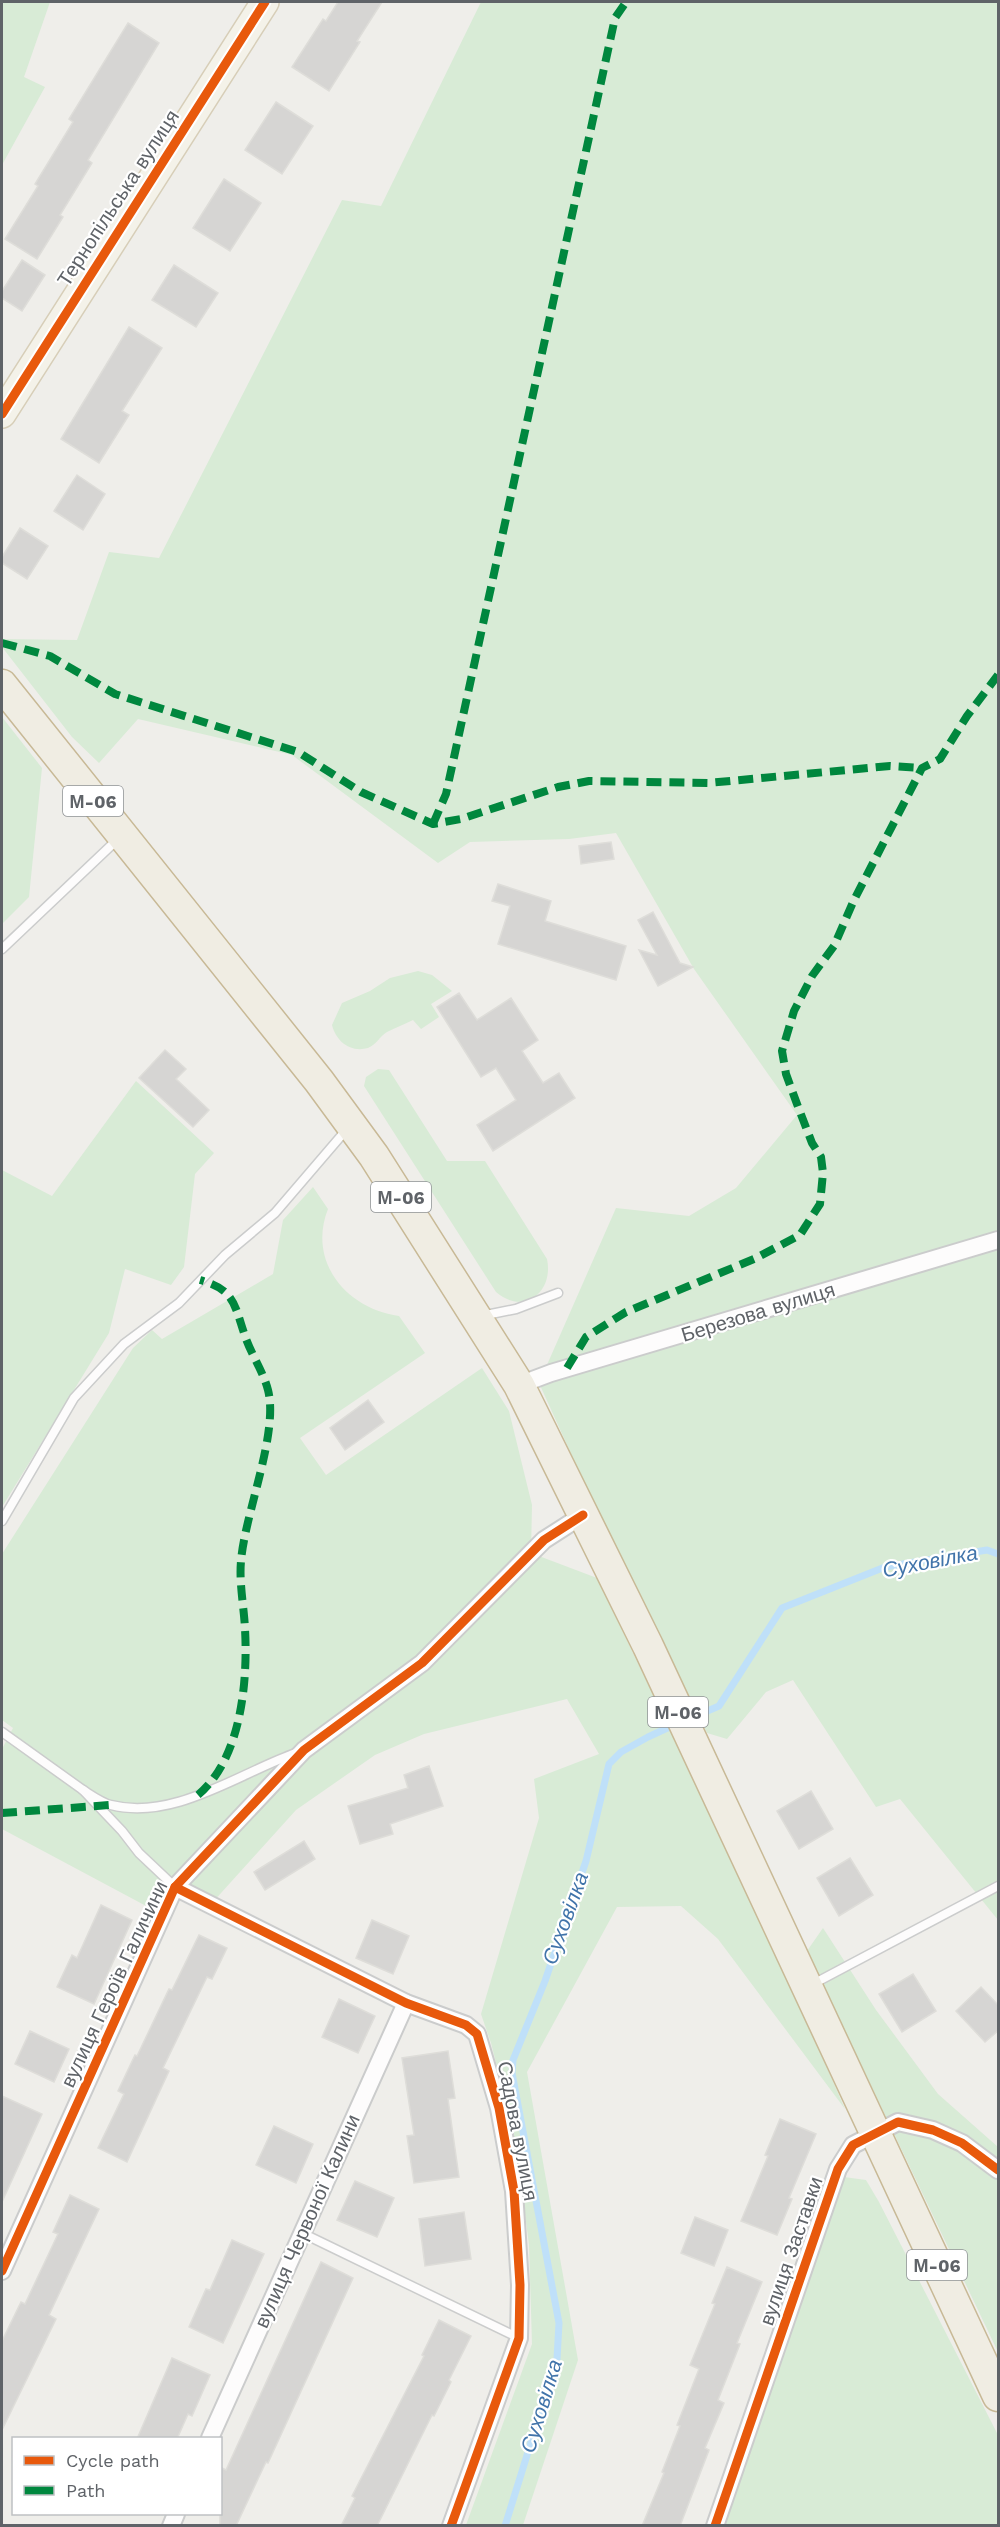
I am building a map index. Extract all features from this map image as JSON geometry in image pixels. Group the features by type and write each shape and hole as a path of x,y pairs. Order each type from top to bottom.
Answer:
{"highway":[{"name":"М-06","path":"2,685 121,837 300,1056 351,1124 374,1156 519,1384 648,1646 999,2396"}],"main road":[{"name":"Тернопільська вулиця","path":"2,414 265,2"}],"street":[{"name":"Березова вулиця","path":"519,1384 551,1372 999,1240"},
{"name":"вулиця Героїв Галичини","path":"2,2271 175,1887 304,1750 422,1663 544,1540 583,1515"},
{"name":"Садова вулиця","path":"175,1887 406,2003 466,2025 477,2034 499,2108 514,2191 520,2285 519,2338 451,2526"},
{"name":"вулиця Червоної Калини","path":"211,2437 406,2003"},
{"name":"вулиця Заставки","path":"716,2526 838,2169 853,2145 898,2122 933,2130 962,2143 999,2169"}],"lane":[{"path":"2,949 121,837"},
{"path":"2,1521 74,1398 124,1344 179,1303 225,1255 275,1214 351,1124"},
{"path":"477,1316 516,1309 558,1293"},
{"path":"2,1732 83,1790 110,1805 154,1807 172,1803 222,1786 265,1764 304,1750"},
{"path":"83,1790 122,1831 139,1853 175,1887"},
{"path":"807,1987 999,1886"},
{"path":"301,2233 519,2338"}],"green space":[{"path":"2,2 50,2 24,77 45,87 2,165"},
{"path":"481,2 998,2 998,1920 900,1799 876,1807 793,1680 766,1692 727,1739 707,1733 582,1478 539,1383 616,1208 689,1216 736,1188 797,1115 694,969 616,833 569,839 470,842 438,863 292,755 138,719 99,763 72,737 2,647 2,639 77,640 109,552 159,558 342,200 381,206"},
{"path":"2,717 42,768 29,897 2,924"},
{"path":"418,971 432,975 452,991 431,1004 439,1017 421,1029 413,1020 387,1032 368,1048 355,1049 340,1041 332,1025 342,1003 370,991 390,978"},
{"path":"378,1069 389,1070 447,1161 485,1161 547,1259 546,1281 535,1297 517,1302 496,1292 364,1086 366,1077"},
{"path":"136,1081 214,1153 195,1174 184,1267 171,1285 125,1269 109,1333 2,1507 2,1170 52,1196"},
{"path":"313,1187 328,1209 323,1229 323,1247 336,1280 363,1304 380,1312 399,1316 425,1353 300,1438 326,1475 482,1368 509,1411 532,1505 531,1553 597,1578 777,1953 845,2109 718,1939 681,1906 617,1907 527,2072 578,2360 523,2525 466,2525 532,2344 529,2245 522,2190 507,2106 481,2014 539,1818 534,1779 599,1754 567,1699 424,1734 375,1755 296,1810 212,1903 166,1873 148,1907 2,1829 2,1749 13,1728 2,1720 2,1554 133,1348 152,1330 162,1339 273,1274 283,1220"},
{"path":"823,1928 876,2010 938,2094 998,2147 998,2352 807,1951"},
{"path":"844,2177 866,2180 998,2435 998,2525 715,2526"}],"building":[{"path":"338,2 382,2 329,91 292,67 323,19 326,21"},
{"path":"128,23 159,43 88,160 92,163 60,215 63,217 37,259 5,239 38,186 35,184 73,122 69,119"},
{"path":"276,102 313,126 282,174 245,150"},
{"path":"224,179 261,203 230,251 193,228"},
{"path":"22,260 45,275 22,311 2,298 2,291"},
{"path":"174,265 218,293 196,327 152,300"},
{"path":"129,327 162,348 122,411 129,415 99,463 61,439"},
{"path":"77,475 105,494 83,530 54,511"},
{"path":"20,528 48,546 27,579 2,563 2,557"},
{"path":"611,842 614,859 581,864 579,846"},
{"path":"498,884 551,901 545,921 626,946 616,980 498,944 510,906 492,901"},
{"path":"653,912 680,963 693,967 658,986 639,950 657,955 638,920"},
{"path":"459,993 477,1020 511,998 538,1040 522,1051 543,1083 559,1073 575,1098 493,1151 477,1125 516,1100 496,1068 481,1077 437,1007"},
{"path":"165,1050 186,1069 176,1079 209,1110 193,1127 139,1078"},
{"path":"368,1400 384,1422 345,1450 330,1428"},
{"path":"429,1766 443,1806 390,1824 393,1834 360,1844 348,1806 408,1788 404,1775"},
{"path":"811,1791 833,1829 799,1849 777,1811"},
{"path":"304,1841 315,1859 265,1890 254,1872"},
{"path":"850,1858 873,1895 839,1916 817,1878"},
{"path":"101,1905 132,1920 94,2004 57,1987 72,1955 77,1958"},
{"path":"372,1920 409,1936 393,1974 356,1958"},
{"path":"199,1935 227,1948 212,1979 207,1977 163,2068 169,2071 127,2162 98,2148 124,2094 118,2091 135,2055 137,2056 169,1989 172,1990"},
{"path":"913,1974 936,2011 902,2032 879,1994"},
{"path":"981,1987 999,2006 999,2030 985,2042 956,2011"},
{"path":"339,1999 375,2016 358,2053 322,2037"},
{"path":"30,2031 69,2049 54,2082 15,2064"},
{"path":"448,2051 455,2098 448,2099 459,2177 414,2183 407,2136 414,2135 402,2058"},
{"path":"2,2096 42,2114 2,2202"},
{"path":"780,2119 816,2134 789,2198 792,2199 777,2235 741,2221 768,2156 765,2155"},
{"path":"274,2126 313,2144 296,2183 256,2165"},
{"path":"355,2181 394,2198 377,2237 337,2220"},
{"path":"70,2195 99,2209 49,2315 56,2319 2,2430 2,2341 21,2302 25,2304 58,2234 53,2232"},
{"path":"464,2212 471,2259 425,2266 419,2219"},
{"path":"695,2217 728,2230 714,2266 681,2253"},
{"path":"232,2240 264,2254 223,2343 189,2327 206,2289 210,2290"},
{"path":"321,2262 353,2278 268,2463 266,2462 236,2526 220,2526 222,2468 226,2470"},
{"path":"727,2267 762,2282 737,2343 740,2344 718,2400 724,2403 705,2448 709,2450 680,2526 642,2526 664,2473 662,2472 680,2426 677,2425 699,2369 690,2365 715,2304 712,2303"},
{"path":"439,2320 471,2336 449,2380 451,2382 434,2416 432,2415 377,2526 341,2526 355,2498 352,2496 424,2356 422,2355"},
{"path":"172,2358 210,2375 192,2416 188,2414 178,2437 138,2437"}],"waterway":[{"name":"Суховілка","path":"689,1719 719,1706 782,1608 885,1567 987,1550 998,1554"},
{"name":"Суховілка","path":"505,2526 557,2359 559,2323 512,2073 513,2060 545,1981 586,1861 609,1764 621,1752 676,1724"}],"marked path":[{"path":"433,824 446,794 615,18 626,2"},
{"path":"2,643 50,656 115,694 298,752 361,792 433,824 461,819 558,787 589,781 708,783 890,766 922,768"},
{"path":"567,1368 586,1337 626,1312 754,1259 800,1235 820,1204 823,1173 821,1157 812,1143 797,1104 786,1074 782,1051 794,1011 812,976 834,946 854,900 922,768 940,759 967,716 998,675"},
{"path":"198,1795 212,1780 224,1761 233,1741 239,1718 246,1650 241,1561 248,1520 265,1450 270,1408 266,1383 232,1300 220,1288 200,1280"},
{"path":"2,1813 110,1805"}],"cycle path":[{"path":"2,414 265,2"},
{"path":"2,2271 175,1887 304,1750 422,1663 544,1540 583,1515"},
{"path":"175,1887 406,2003 466,2025 477,2034 499,2108 514,2191 520,2285 519,2338 451,2526"},
{"path":"715,2526 838,2169 853,2145 898,2122 933,2130 962,2143 998,2170"}]}
